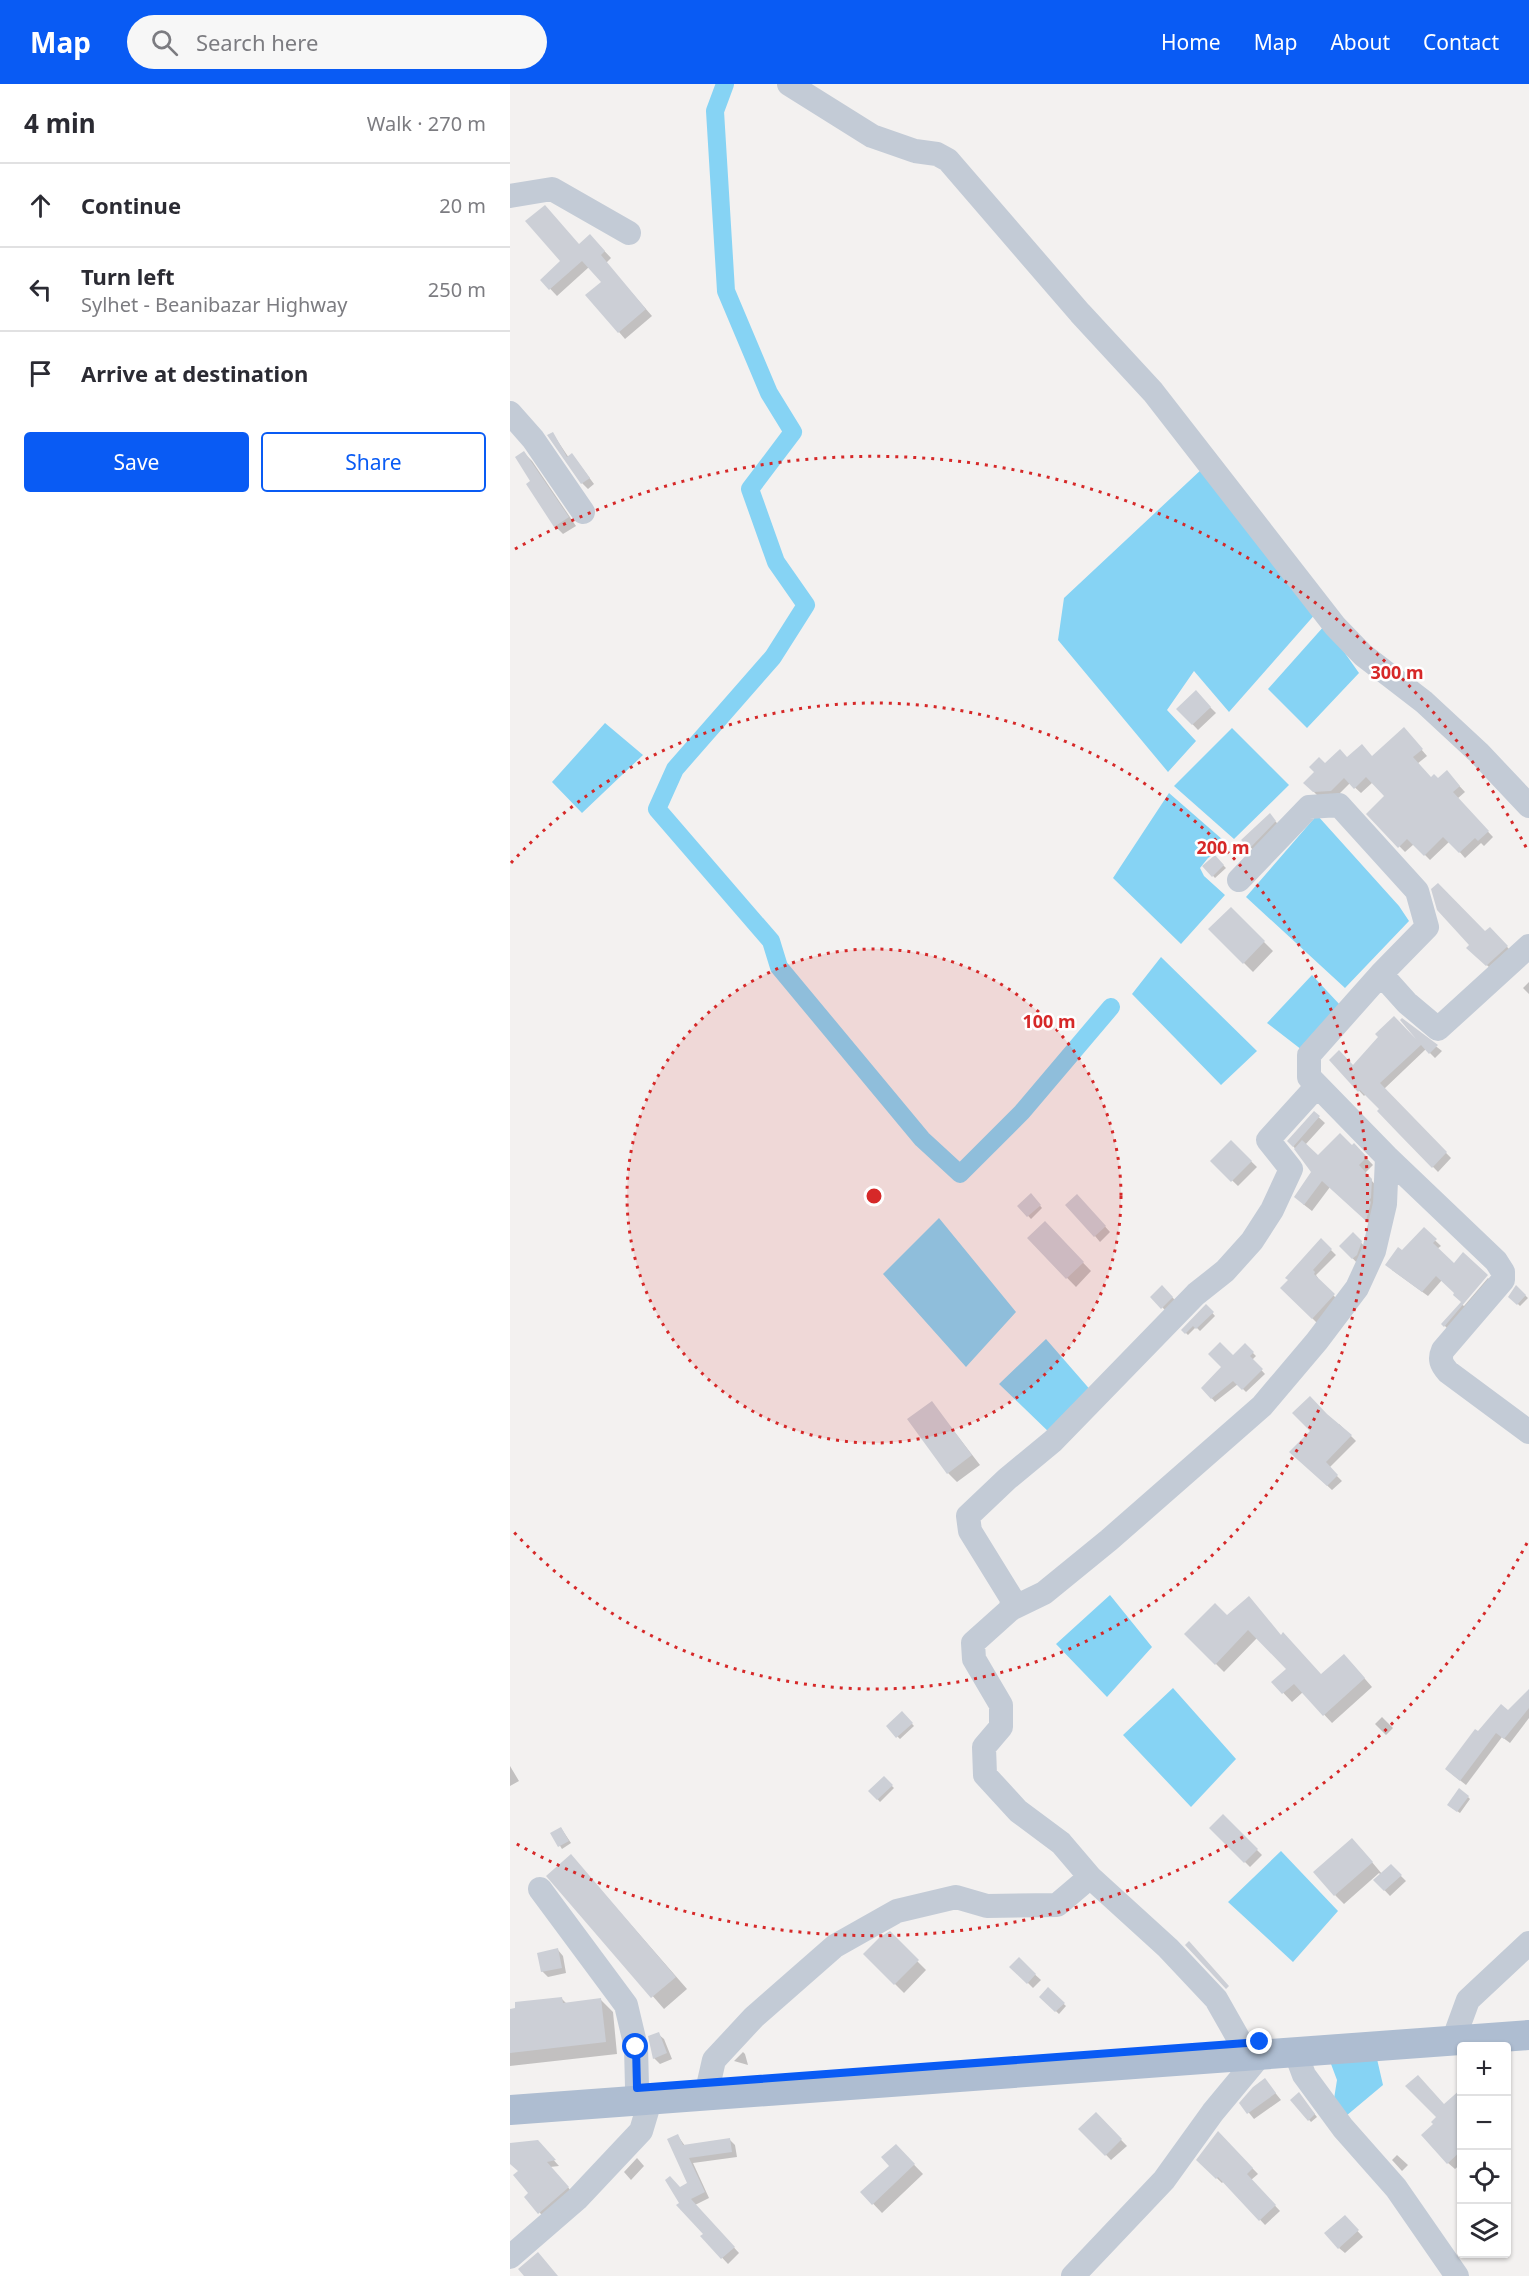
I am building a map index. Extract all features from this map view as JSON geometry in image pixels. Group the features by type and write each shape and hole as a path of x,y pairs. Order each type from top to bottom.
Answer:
{"main road":[{"path":"510,2110 643,2094 1251,2048 1529,2023"},
{"path":"510,2097 643,2094 709,2082 1251,2048 1295,2051 1529,2035"}],"street":[{"path":"789,84 872,136 915,151 937,154 948,160 1080,313 1154,392 1335,626 1363,655 1424,702 1472,746 1529,806"},
{"path":"510,196 552,189 629,233"},
{"path":"510,414 533,439 583,512"},
{"path":"1239,880 1309,807 1339,805 1417,891 1427,927 1381,974 1309,1055 1309,1077 1387,1157 1461,1226 1503,1272 1503,1280 1443,1350 1440,1357 1448,1372 1529,1432"},
{"path":"1381,974 1407,1003 1438,1029 1529,946"},
{"path":"1011,1609 1012,1599 970,1531 968,1516 1006,1479 1053,1441 1196,1294 1225,1271 1252,1241 1272,1210 1291,1169 1268,1140 1317,1086"},
{"path":"1073,2276 1164,2180 1213,2112 1251,2048 1216,1999 1168,1948 1090,1877 1061,1843 1018,1811 985,1775 984,1747 1001,1727 1001,1705 974,1659 973,1643 1011,1609 1044,1593 1151,1504 1262,1406 1317,1341 1357,1288 1374,1251 1385,1204 1387,1157"},
{"path":"709,2082 714,2060 754,2017 835,1946 897,1911 956,1897 987,1906 1057,1905 1090,1877"},
{"path":"510,2258 577,2199 641,2131 643,2094 636,2047 626,2005 540,1889"},
{"path":"1457,2030 1468,2000 1529,1942"},
{"path":"1295,2051 1304,2075 1343,2128 1396,2187 1457,2276"}],"water":[{"path":"1203,468 1317,612 1229,712 1194,671 1167,710 1196,741 1168,772 1058,640 1064,598"},
{"path":"1325,625 1359,673 1307,728 1268,689"},
{"path":"605,723 643,755 582,813 552,782"},
{"path":"1232,728 1289,785 1234,839 1174,786"},
{"path":"1169,793 1223,840 1226,847 1220,854 1216,853 1208,858 1200,868 1204,876 1225,895 1181,944 1113,878"},
{"path":"1317,815 1399,906 1409,921 1345,988 1246,897"},
{"path":"1161,957 1257,1051 1221,1085 1132,994"},
{"path":"1312,975 1341,1006 1302,1050 1267,1023"},
{"path":"939,1218 1016,1312 966,1367 883,1274"},
{"path":"1046,1339 1093,1393 1053,1436 999,1384"},
{"path":"1110,1595 1152,1647 1107,1697 1056,1644"},
{"path":"1173,1688 1236,1759 1191,1807 1123,1735"},
{"path":"1281,1851 1338,1911 1293,1962 1228,1902"},
{"path":"1377,2059 1383,2085 1346,2116 1333,2105 1337,2080 1331,2064"}],"building":[{"path":"545,205 579,244 590,234 605,251 601,255 646,309 618,333 585,295 601,282 582,261 549,290 540,280 560,261 525,221"},
{"path":"553,432 567,457 572,453 590,478 581,484 547,435"},
{"path":"524,451 569,517 554,527 526,484 530,481 515,457"},
{"path":"1196,690 1211,707 1192,725 1176,709"},
{"path":"1404,727 1423,749 1413,757 1431,777 1434,774 1438,778 1447,770 1460,786 1453,792 1489,831 1478,841 1475,838 1459,853 1443,837 1424,856 1407,839 1398,848 1366,814 1384,796 1366,777 1354,789 1344,778 1331,791 1313,792 1303,783 1314,772 1309,767 1319,757 1325,763 1340,749 1347,757 1362,744 1372,756"},
{"path":"1270,813 1276,821 1250,848 1241,840"},
{"path":"1215,855 1224,865 1212,877 1202,866"},
{"path":"1438,883 1485,931 1490,927 1508,946 1486,966 1466,948 1469,945 1437,910 1431,889"},
{"path":"1231,907 1265,941 1243,964 1208,929"},
{"path":"1394,1016 1416,1039 1400,1020 1402,1018 1438,1045 1429,1054 1421,1045 1380,1083 1447,1152 1432,1168 1377,1111 1379,1109 1360,1090 1358,1092 1329,1060 1339,1050 1353,1065 1378,1037 1375,1034"},
{"path":"1314,1111 1320,1116 1293,1147 1287,1141"},
{"path":"1340,1133 1352,1145 1354,1143 1367,1157 1359,1165 1372,1179 1369,1200 1371,1202 1366,1221 1322,1181 1304,1205 1294,1197 1311,1172 1294,1149 1302,1140 1318,1155"},
{"path":"1231,1140 1252,1161 1231,1182 1210,1161"},
{"path":"1031,1193 1041,1205 1027,1217 1017,1206"},
{"path":"1077,1194 1106,1226 1094,1237 1065,1205"},
{"path":"1045,1221 1084,1262 1066,1279 1027,1238"},
{"path":"1424,1227 1437,1239 1433,1243 1454,1263 1463,1252 1488,1275 1444,1327 1441,1324 1461,1302 1453,1295 1454,1293 1436,1276 1422,1292 1385,1265 1398,1247 1402,1250"},
{"path":"1353,1232 1362,1241 1357,1255 1352,1259 1339,1246"},
{"path":"1321,1238 1332,1249 1313,1270 1314,1274 1335,1294 1312,1319 1280,1288 1288,1280 1285,1278"},
{"path":"1162,1285 1173,1297 1161,1309 1150,1297"},
{"path":"1516,1285 1526,1295 1517,1305 1508,1297"},
{"path":"1206,1304 1214,1312 1196,1329 1193,1326 1185,1334 1181,1330"},
{"path":"1220,1342 1233,1355 1245,1343 1254,1352 1250,1356 1263,1369 1242,1390 1233,1381 1211,1399 1201,1388 1221,1367 1208,1354"},
{"path":"1310,1396 1352,1435 1326,1462 1338,1475 1327,1486 1289,1452 1310,1431 1292,1413"},
{"path":"932,1401 972,1455 947,1474 907,1419"},
{"path":"1249,1596 1281,1635 1283,1632 1321,1674 1344,1654 1365,1678 1323,1716 1294,1684 1282,1694 1271,1682 1286,1669 1248,1630 1215,1665 1184,1634 1215,1603 1227,1615"},
{"path":"1529,1689 1529,1708 1504,1739 1496,1733 1460,1781 1445,1769 1475,1729 1478,1731 1501,1704 1508,1710"},
{"path":"902,1711 913,1723 896,1738 886,1726"},
{"path":"884,1776 893,1785 877,1800 868,1791"},
{"path":"1459,1788 1469,1796 1457,1812 1447,1805"},
{"path":"1223,1814 1258,1849 1244,1863 1209,1828"},
{"path":"561,1827 569,1841 558,1847 550,1833"},
{"path":"1352,1838 1373,1862 1334,1896 1313,1872"},
{"path":"571,1854 676,1977 651,1998 546,1876"},
{"path":"1391,1864 1402,1875 1384,1891 1373,1880"},
{"path":"890,1931 919,1960 894,1985 863,1954 880,1937"},
{"path":"1189,1941 1229,1986 1226,1989 1185,1945"},
{"path":"558,1948 562,1968 541,1972 537,1953"},
{"path":"1019,1957 1036,1974 1027,1984 1009,1967"},
{"path":"1048,1987 1065,2003 1055,2012 1039,1997"},
{"path":"562,1997 563,2003 601,1998 606,2042 510,2053 510,2009 515,2008 515,2002"},
{"path":"659,2032 667,2053 653,2059 648,2036"},
{"path":"1418,2075 1444,2104 1457,2093 1457,2155 1447,2164 1421,2135 1433,2124 1431,2122 1436,2117 1405,2086"},
{"path":"1265,2078 1276,2093 1247,2114 1239,2103 1253,2087"},
{"path":"1299,2092 1315,2114 1308,2121 1290,2100"},
{"path":"1096,2112 1122,2139 1105,2156 1078,2129"},
{"path":"1218,2131 1253,2168 1247,2174 1276,2205 1259,2221 1218,2177 1216,2179 1196,2160"},
{"path":"678,2134 683,2145 730,2138 732,2152 689,2158 705,2192 691,2199 735,2247 721,2259 700,2236 703,2234 676,2205 679,2203 665,2180 670,2176 680,2187 687,2183 667,2139"},
{"path":"538,2140 556,2160 547,2162 569,2187 538,2214 524,2197 528,2193 513,2175 518,2171 510,2164 510,2143"},
{"path":"896,2144 915,2164 872,2205 860,2192 889,2166 881,2157"},
{"path":"1345,2215 1359,2230 1338,2249 1324,2233"},
{"path":"538,2252 558,2276 524,2276 518,2269"}],"waterway":[{"path":"725,84 715,111 726,291 769,393 793,432 750,489 776,562 806,605 773,657 675,769 657,809 771,941 779,967 922,1139 960,1174 1022,1112 1111,1007"}],"route":[{"path":"636,2047 637,2088 1260,2042"}]}
